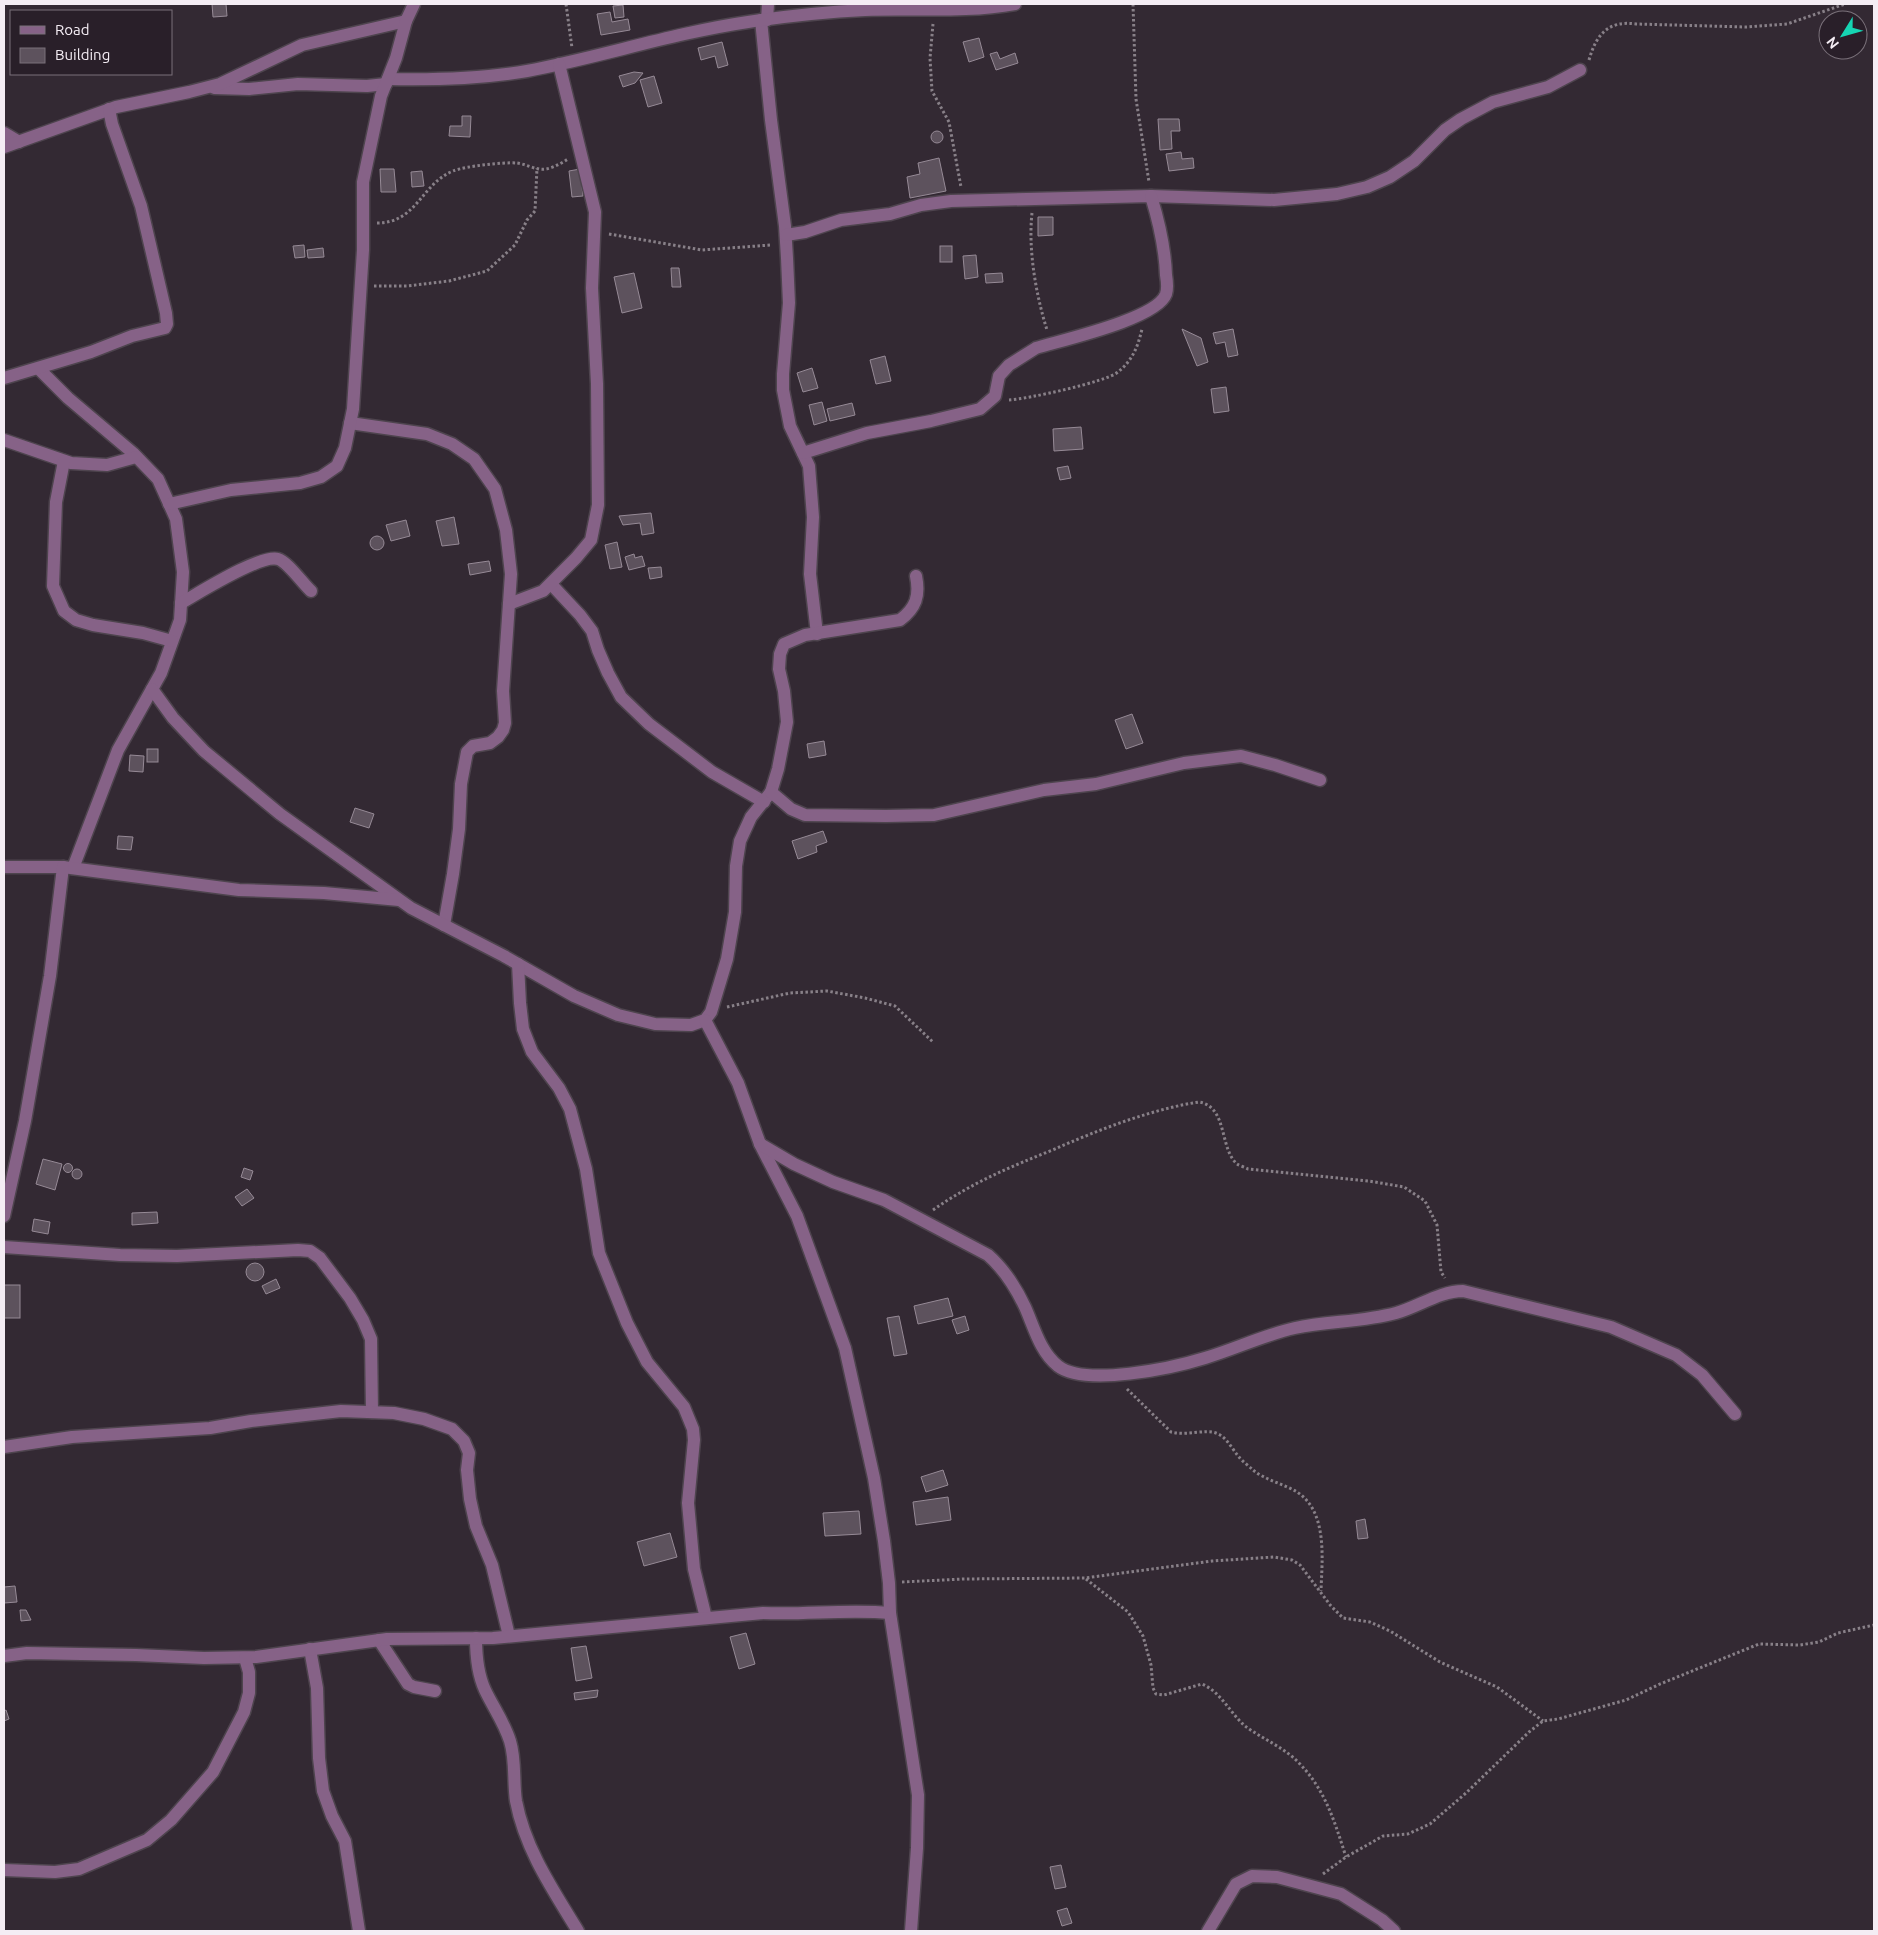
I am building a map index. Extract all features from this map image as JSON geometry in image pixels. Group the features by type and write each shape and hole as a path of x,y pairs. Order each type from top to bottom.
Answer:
{"street":[{"path":"169,504 231,490 300,483 321,477 338,466 345,448 354,409 364,223 363,182 381,96 396,58 406,21 414,4"},
{"path":"768,4 764,20 771,120 786,239 789,303 783,390 790,426 809,466 812,486 813,517 810,574 817,634"},
{"path":"207,87 249,89 298,84 368,86 387,81 470,79 526,71 666,38 764,20 865,10 935,10 1015,4"},
{"path":"4,147 109,109 220,84 302,45 406,21"},
{"path":"508,604 543,592 591,540 598,505 597,384 592,288 595,212 559,64"},
{"path":"786,239 841,220 890,214 921,205 963,200 1034,200 1151,196 1274,200 1337,194 1367,186 1390,177 1414,161 1445,130 1493,102 1548,87 1580,70"},
{"path":"4,378 91,352 132,336 165,328 167,324 166,312 141,206 112,124 109,109"},
{"path":"4,133 19,142"},
{"path":"803,453 867,433 932,421 980,409 995,396 999,376 1009,365 1029,352 1048,344 1137,316 1164,298 1167,291 1165,252 1151,196"},
{"path":"4,1216 25,1121 68,867 118,750 161,673 180,620 183,572 176,519 158,479 136,457 68,398 39,368"},
{"path":"350,423 427,434 452,444 474,459 495,488 506,530 511,574 503,691 503,730 490,743 473,746 467,752 461,784 459,829 444,925"},
{"path":"4,440 71,464 107,465 136,457"},
{"path":"64,461 56,502 53,586 64,611 76,620 143,633 172,641"},
{"path":"181,603 253,564 277,559 284,563 311,591"},
{"path":"152,689 172,718 204,751 280,814 400,900 574,996 618,1015 655,1024 691,1026 708,1016 727,959 735,912 736,866 740,841 751,817 768,797 778,769 787,722 784,691 779,669 780,654 784,644 794,639 817,634 900,620 908,614 916,602 919,589 916,576"},
{"path":"551,584 592,631 601,658 621,697 649,724 712,772 805,815 896,816 934,814 1044,790 1096,784 1184,763 1241,756 1320,780"},
{"path":"4,867 68,867 239,890 324,892 400,900"},
{"path":"518,964 523,1029 532,1052 559,1088 570,1109 586,1169 599,1253 627,1323 648,1362 684,1408 693,1429 694,1440 688,1503 694,1569 706,1618"},
{"path":"708,1016 738,1083 760,1144 797,1216 845,1348 874,1478 889,1583 890,1613 918,1795 918,1848 911,1931"},
{"path":"760,1144 794,1164 833,1182 884,1200 988,1255 1001,1267 1024,1305 1041,1346 1057,1366 1073,1374 1114,1376 1171,1366 1205,1358 1295,1328 1395,1313 1452,1291 1463,1290 1611,1327 1650,1343 1676,1355 1702,1375 1735,1414"},
{"path":"4,1247 101,1254 177,1256 310,1251 320,1258 350,1298 363,1320 370,1339 372,1412"},
{"path":"4,1447 72,1437 210,1428 251,1421 341,1411 394,1413 424,1419 452,1429 464,1441 469,1453 467,1470 476,1526 492,1565 509,1636"},
{"path":"4,1656 37,1653 245,1658 379,1640 509,1636 763,1613 793,1615 864,1610 890,1613"},
{"path":"476,1638 477,1657 484,1689 503,1722 511,1744 516,1800 522,1826 541,1868 578,1931"},
{"path":"379,1640 408,1684 435,1691"},
{"path":"310,1649 317,1688 319,1758 323,1791 332,1816 345,1842 359,1931"},
{"path":"4,1870 55,1872 78,1869 146,1840 172,1820 213,1772 244,1712 249,1693 249,1672 245,1658"},
{"path":"1208,1931 1236,1884 1252,1876 1277,1877 1341,1894 1382,1920 1394,1931"}],"path":[{"path":"566,4 574,60"},
{"path":"1133,4 1136,99 1151,196"},
{"path":"1580,70 1589,62 1592,51 1600,36 1610,27 1621,22 1754,27 1788,24 1845,4"},
{"path":"935,10 930,58 930,81 932,91 948,122 958,163 963,200"},
{"path":"364,223 390,223 402,217 416,206 434,184 453,171 500,162 519,164 541,170 551,168 581,151"},
{"path":"361,286 407,286 450,280 487,270 515,245 527,220 535,211 537,168"},
{"path":"1034,200 1030,240 1038,300 1047,332 1048,344"},
{"path":"594,231 702,250 786,239"},
{"path":"995,396 1003,400 1017,400 1102,380 1118,373 1134,356 1149,309"},
{"path":"708,1016 790,993 827,991 895,1006 934,1043"},
{"path":"920,1219 957,1194 995,1173 1131,1119 1199,1102 1206,1103 1216,1114 1222,1126 1225,1145 1238,1164 1248,1169 1369,1181 1404,1188 1425,1201 1437,1225 1441,1272 1452,1291"},
{"path":"1114,1376 1171,1432 1180,1434 1215,1432 1225,1438 1240,1458 1256,1472 1297,1492 1308,1501 1314,1509 1320,1530 1322,1554 1321,1592"},
{"path":"889,1583 962,1579 1085,1578 1170,1566 1274,1557 1292,1560 1300,1565 1331,1606 1343,1618 1370,1622 1390,1631 1440,1662 1497,1687 1544,1721"},
{"path":"1085,1578 1128,1612 1143,1636 1151,1665 1153,1688 1156,1694 1164,1695 1202,1684 1211,1688 1246,1727 1271,1742 1295,1760 1319,1788 1331,1812 1346,1857"},
{"path":"1309,1885 1346,1857 1383,1836 1408,1834 1430,1824 1466,1793 1529,1732 1544,1721 1558,1719 1626,1700 1660,1684 1759,1644 1800,1645 1819,1642 1838,1633 1874,1625"}],"building":[{"path":"212,4 226,4 227,16 213,17"},
{"path":"623,5 624,17 615,18 613,6"},
{"path":"610,12 612,22 628,19 630,30 601,35 597,14"},
{"path":"979,38 984,57 969,62 963,42"},
{"path":"722,42 728,65 718,68 715,56 701,60 698,48"},
{"path":"997,52 1000,59 1015,53 1018,63 996,70 990,54"},
{"path":"634,72 643,73 635,83 623,87 619,76"},
{"path":"654,76 662,103 648,107 640,80"},
{"path":"462,116 471,116 470,137 449,136 450,126 462,126"},
{"path":"1158,119 1179,119 1180,131 1171,131 1172,149 1160,150"},
{"path":"935,131 939,131 943,137 939,143 935,143 931,139 931,135"},
{"path":"1181,152 1182,159 1193,158 1194,168 1169,171 1166,154"},
{"path":"939,158 946,191 910,198 907,177 920,174 918,163"},
{"path":"380,169 394,169 396,192 381,192"},
{"path":"580,169 583,196 572,197 569,171"},
{"path":"422,171 424,186 412,187 411,172"},
{"path":"1038,217 1053,217 1053,235 1038,236"},
{"path":"304,245 305,257 295,258 293,246"},
{"path":"940,246 952,246 952,262 940,262"},
{"path":"323,248 324,257 308,258 307,250"},
{"path":"976,255 978,277 965,279 963,256"},
{"path":"671,268 679,268 681,287 672,287"},
{"path":"634,273 642,308 622,313 614,277"},
{"path":"1002,273 1003,282 986,283 985,274"},
{"path":"1182,329 1201,338 1208,362 1197,366"},
{"path":"1233,329 1238,355 1228,357 1225,342 1216,344 1213,333"},
{"path":"885,356 891,381 876,384 870,360"},
{"path":"812,368 818,388 803,392 797,373"},
{"path":"1226,387 1229,411 1214,413 1211,389"},
{"path":"822,402 827,421 814,425 809,405"},
{"path":"852,403 855,415 830,421 827,409"},
{"path":"1081,427 1083,449 1054,451 1053,429"},
{"path":"1068,466 1071,478 1060,480 1057,468"},
{"path":"651,513 654,533 642,535 640,523 623,525 619,516"},
{"path":"454,517 459,544 442,546 436,521"},
{"path":"406,520 410,536 391,541 386,525"},
{"path":"374,536 380,536 384,543 380,550 374,550 370,546 370,540"},
{"path":"617,542 622,567 610,569 605,545"},
{"path":"634,554 635,558 642,556 645,566 629,570 625,557"},
{"path":"489,561 491,571 470,575 468,564"},
{"path":"661,567 662,577 650,579 648,568"},
{"path":"1132,714 1143,743 1126,749 1115,720"},
{"path":"824,741 826,755 809,758 807,744"},
{"path":"147,749 158,749 158,762 147,762"},
{"path":"130,755 144,756 143,772 129,771"},
{"path":"355,808 374,814 369,828 350,822"},
{"path":"823,831 827,842 816,846 817,852 798,859 792,841"},
{"path":"118,836 133,837 131,850 117,849"},
{"path":"43,1159 62,1164 55,1190 36,1184"},
{"path":"68,1164 72,1168 68,1172 64,1168"},
{"path":"244,1168 253,1171 250,1180 241,1177"},
{"path":"75,1169 79,1169 82,1174 81,1178 75,1179 72,1176 72,1172"},
{"path":"247,1189 254,1198 242,1206 235,1197"},
{"path":"157,1212 158,1223 132,1225 132,1213"},
{"path":"34,1219 50,1222 48,1234 32,1231"},
{"path":"255,1263 261,1266 264,1272 261,1278 255,1281 249,1278 246,1272 249,1266"},
{"path":"276,1279 280,1288 266,1294 262,1286"},
{"path":"4,1285 20,1285 20,1318 4,1318"},
{"path":"948,1298 953,1316 918,1324 914,1306"},
{"path":"899,1316 907,1354 894,1356 887,1318"},
{"path":"965,1316 969,1330 957,1334 952,1320"},
{"path":"943,1470 948,1485 926,1492 921,1477"},
{"path":"948,1497 951,1520 916,1525 913,1502"},
{"path":"859,1511 861,1534 825,1536 823,1513"},
{"path":"1365,1519 1368,1538 1358,1539 1356,1521"},
{"path":"670,1533 677,1557 644,1566 637,1542"},
{"path":"15,1586 17,1602 4,1603 4,1587"},
{"path":"20,1610 26,1610 31,1620 21,1621"},
{"path":"746,1633 755,1664 739,1669 730,1637"},
{"path":"586,1646 592,1678 576,1681 571,1648"},
{"path":"598,1690 597,1697 575,1700 574,1693"},
{"path":"6,1710 9,1719 4,1721 4,1711"},
{"path":"1061,1865 1066,1887 1055,1889 1050,1867"},
{"path":"1067,1908 1072,1923 1062,1926 1057,1911"}]}
